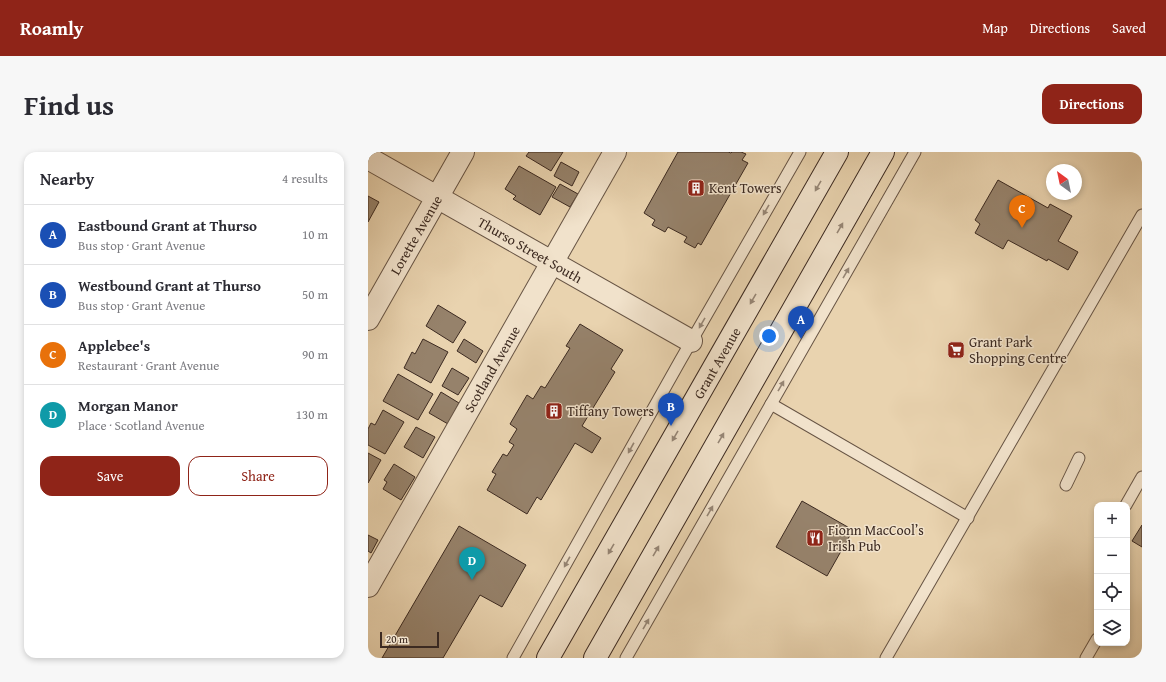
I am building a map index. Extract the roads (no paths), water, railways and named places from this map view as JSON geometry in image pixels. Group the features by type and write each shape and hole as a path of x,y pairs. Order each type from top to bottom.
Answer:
{"main road":[{"name":"Lorette Avenue","path":"368,319 463,152"},
{"name":"Scotland Avenue","path":"368,586 615,152"},
{"name":"Grant Avenue","path":"548,658 837,152"},
{"path":"596,658 883,152"},
{"name":"Thurso Street South","path":"368,158 691,342"}],"lane":[{"path":"513,658 800,152"},
{"path":"626,658 915,152"},
{"path":"886,658 1142,216"},
{"path":"771,404 968,518"},
{"path":"1066,485 1079,458"},
{"path":"1128,502 1142,477"},
{"path":"1086,658 1094,644"}],"place":[{"name":"Kent Towers","path":"696,188"},
{"name":"Applebee's","path":"1022,228"},
{"name":"Eastbound Grant at Thurso","path":"801,339"},
{"name":"Grant Park Shopping Centre","path":"956,350"},
{"name":"Tiffany Towers","path":"554,411"},
{"name":"Westbound Grant at Thurso","path":"671,426"},
{"name":"Fionn MacCool’s Irish Pub","path":"815,538"},
{"name":"Morgan Manor","path":"472,580"}]}
